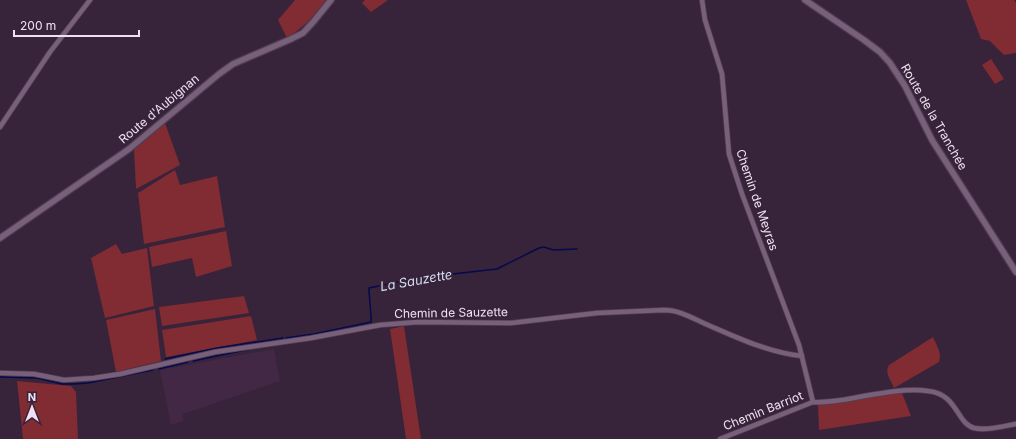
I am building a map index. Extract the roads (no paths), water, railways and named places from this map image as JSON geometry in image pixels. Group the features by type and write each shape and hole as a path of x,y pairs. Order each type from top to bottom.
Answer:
{"street":[{"path":"0,127 46,57 90,0"},
{"name":"Route d'Aubignan","path":"0,238 129,149 233,64 303,33 314,22 331,0"},
{"name":"Chemin de Meyras","path":"702,0 705,20 722,74 729,154 742,194 802,356 814,402"},
{"name":"Route de la Tranchée","path":"805,0 864,40 880,52 890,63 905,86 932,140 1016,272"},
{"name":"Chemin de Sauzette","path":"0,373 34,374 64,380 94,378 120,374 215,352 311,338 380,325 418,322 511,323 597,313 658,310 671,310 760,346 802,356"},
{"path":"814,402 826,403 901,391 929,391 939,393 947,398 953,404 964,421 971,427 984,429 1016,424"},
{"name":"Chemin Barriot","path":"720,439 814,402"}],"waterway":[{"name":"La Sauzette","path":"286,338 314,334 371,322 369,288 417,278 497,269 539,248 544,247 553,250 577,249"},
{"path":"165,359 217,348 283,338"},
{"name":"La Sauzette","path":"193,361 250,349"},
{"name":"La Sauzette","path":"159,369 188,362"},
{"name":"La Sauzette","path":"0,377 37,378 62,384 74,384 88,383 153,370"}]}
